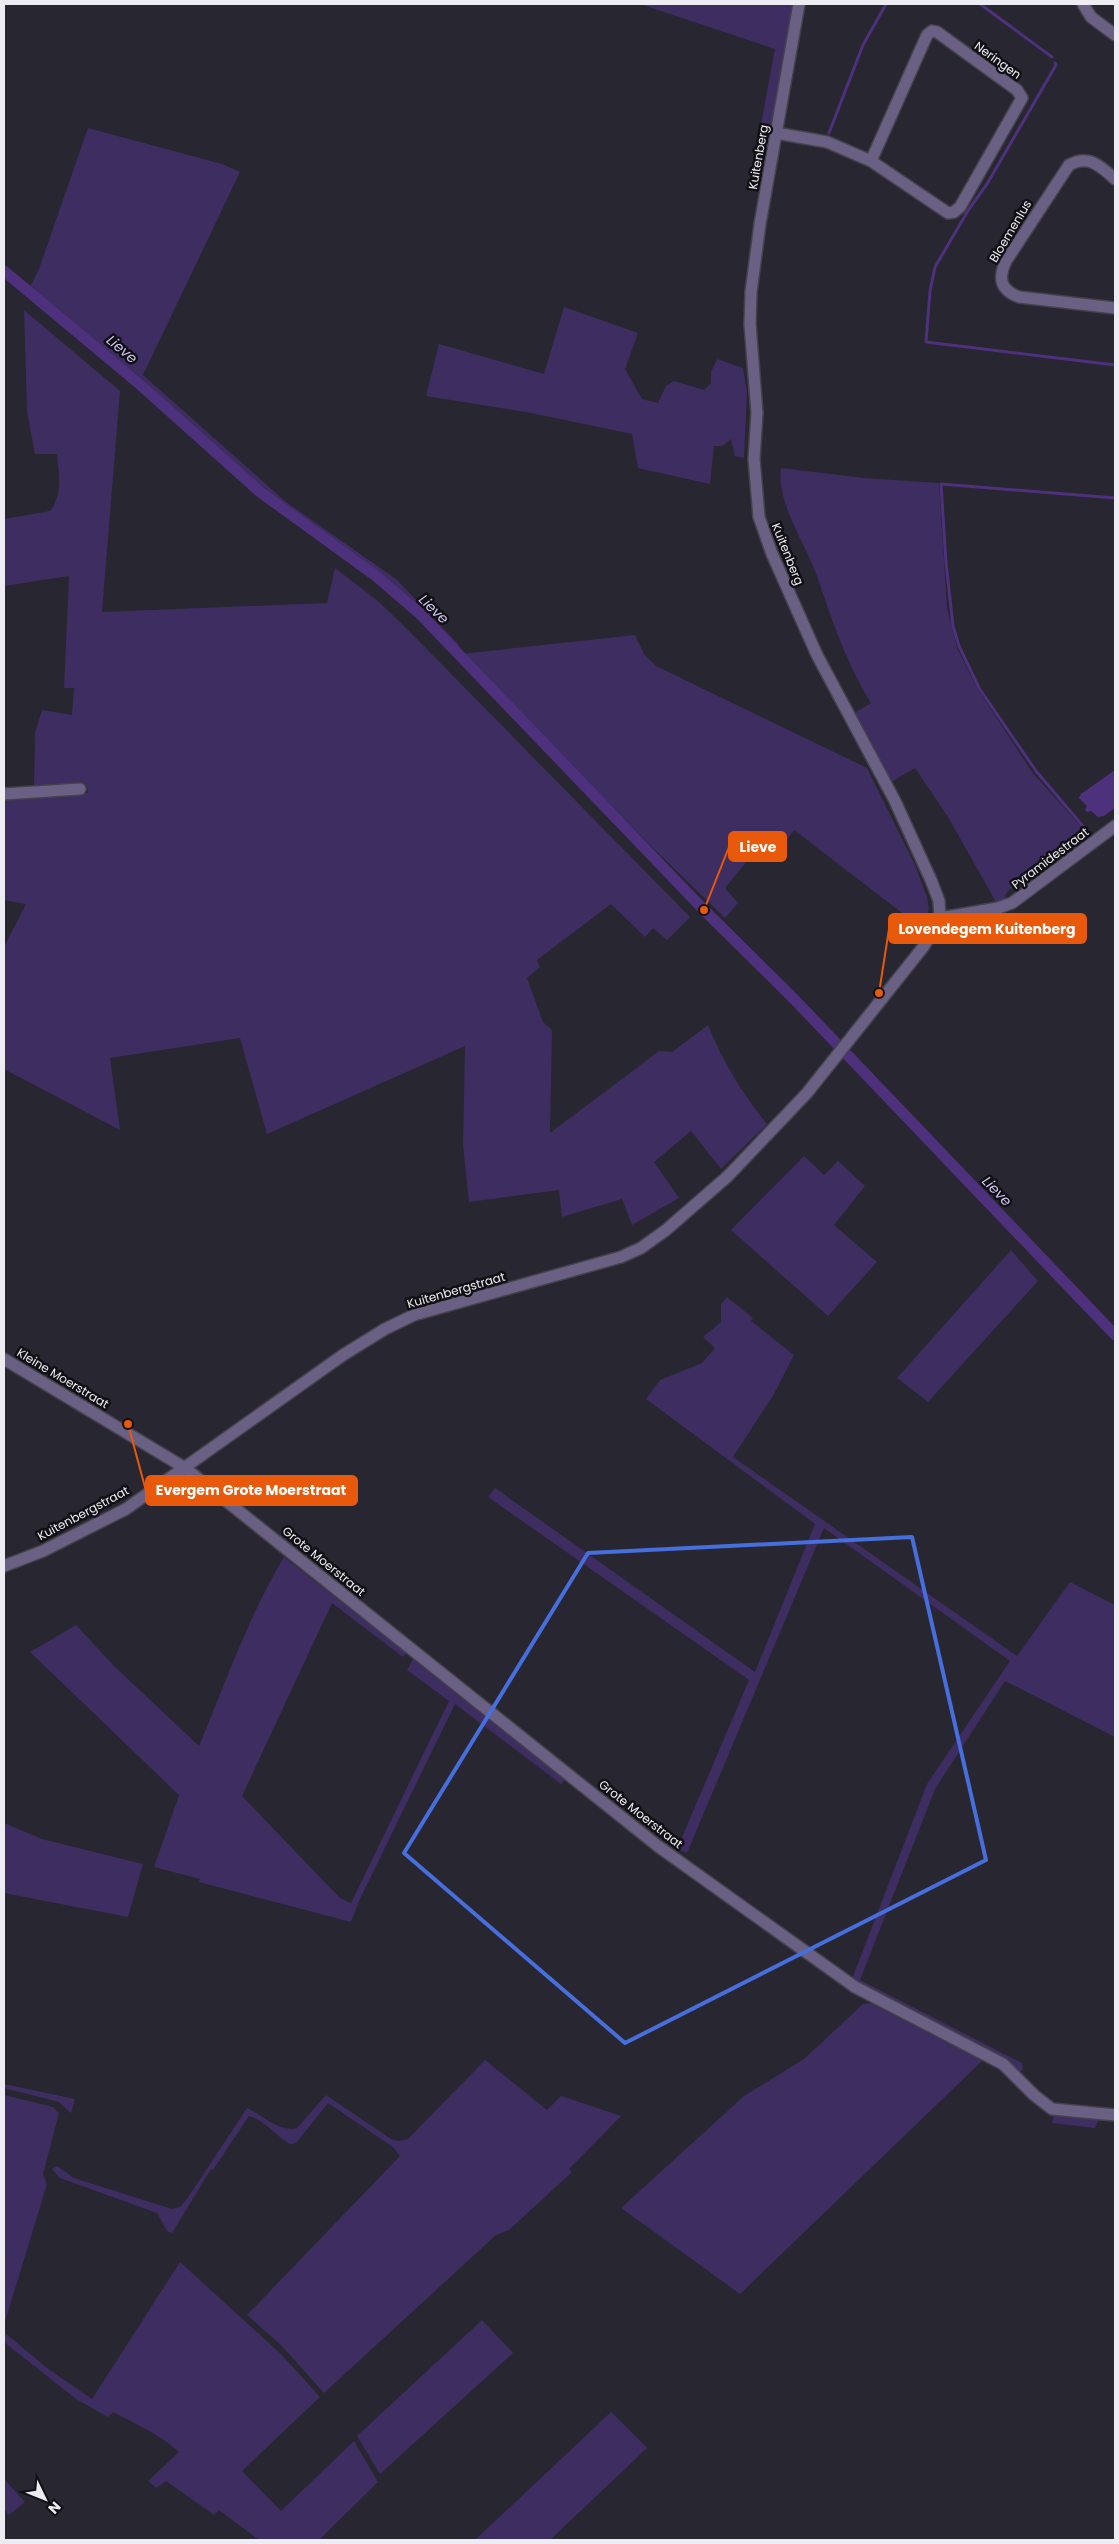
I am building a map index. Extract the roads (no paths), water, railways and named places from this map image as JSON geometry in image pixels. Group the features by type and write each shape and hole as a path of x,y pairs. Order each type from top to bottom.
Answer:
{"street":[{"name":"Kuitenberg","path":"800,4 776,133 751,292 750,324 757,413 754,477 760,517 772,554 817,655 894,801 931,880 939,901 940,918"},
{"path":"1083,4 1091,17 1115,35"},
{"name":"Neringen","path":"776,133 827,142 871,161 948,213 954,212 960,207 1022,98 1001,79 938,32 932,31 928,34 871,161"},
{"name":"Bloemenlus","path":"1115,179 1087,159 1077,160 1069,165 1006,260 1001,271 1000,281 1005,290 1019,297 1115,308"},
{"path":"4,794 80,789"},
{"name":"Pyramidestraat","path":"940,918 998,908 1012,903 1115,826"},
{"name":"Kuitenbergstraat","path":"4,1566 43,1550 113,1516 185,1468 343,1354 385,1329 414,1315 596,1265 641,1248 685,1215 728,1176 778,1126 842,1050 924,946 940,918"},
{"name":"Kleine Moerstraat","path":"4,1359 185,1468"},
{"name":"Grote Moerstraat","path":"185,1468 659,1846 855,1987 1004,2064 1052,2109 1115,2115"}],"waterway":[{"path":"829,133 863,45 886,4"},
{"path":"980,4 1052,57"},
{"path":"1055,63 1056,65 987,184 969,209 935,267 930,291 926,342 1115,365"},
{"name":"Lieve","path":"4,271 137,382 260,492 376,576 419,613 704,910 794,999 1115,1335"},
{"path":"1087,831 1036,771 979,688 959,646 953,626 946,563 941,484 1115,498"}],"place":[{"name":"Lieve","path":"704,910"},
{"name":"Lovendegem Kuitenberg","path":"879,993"},
{"name":"Evergem Grote Moerstraat","path":"128,1424"}]}
